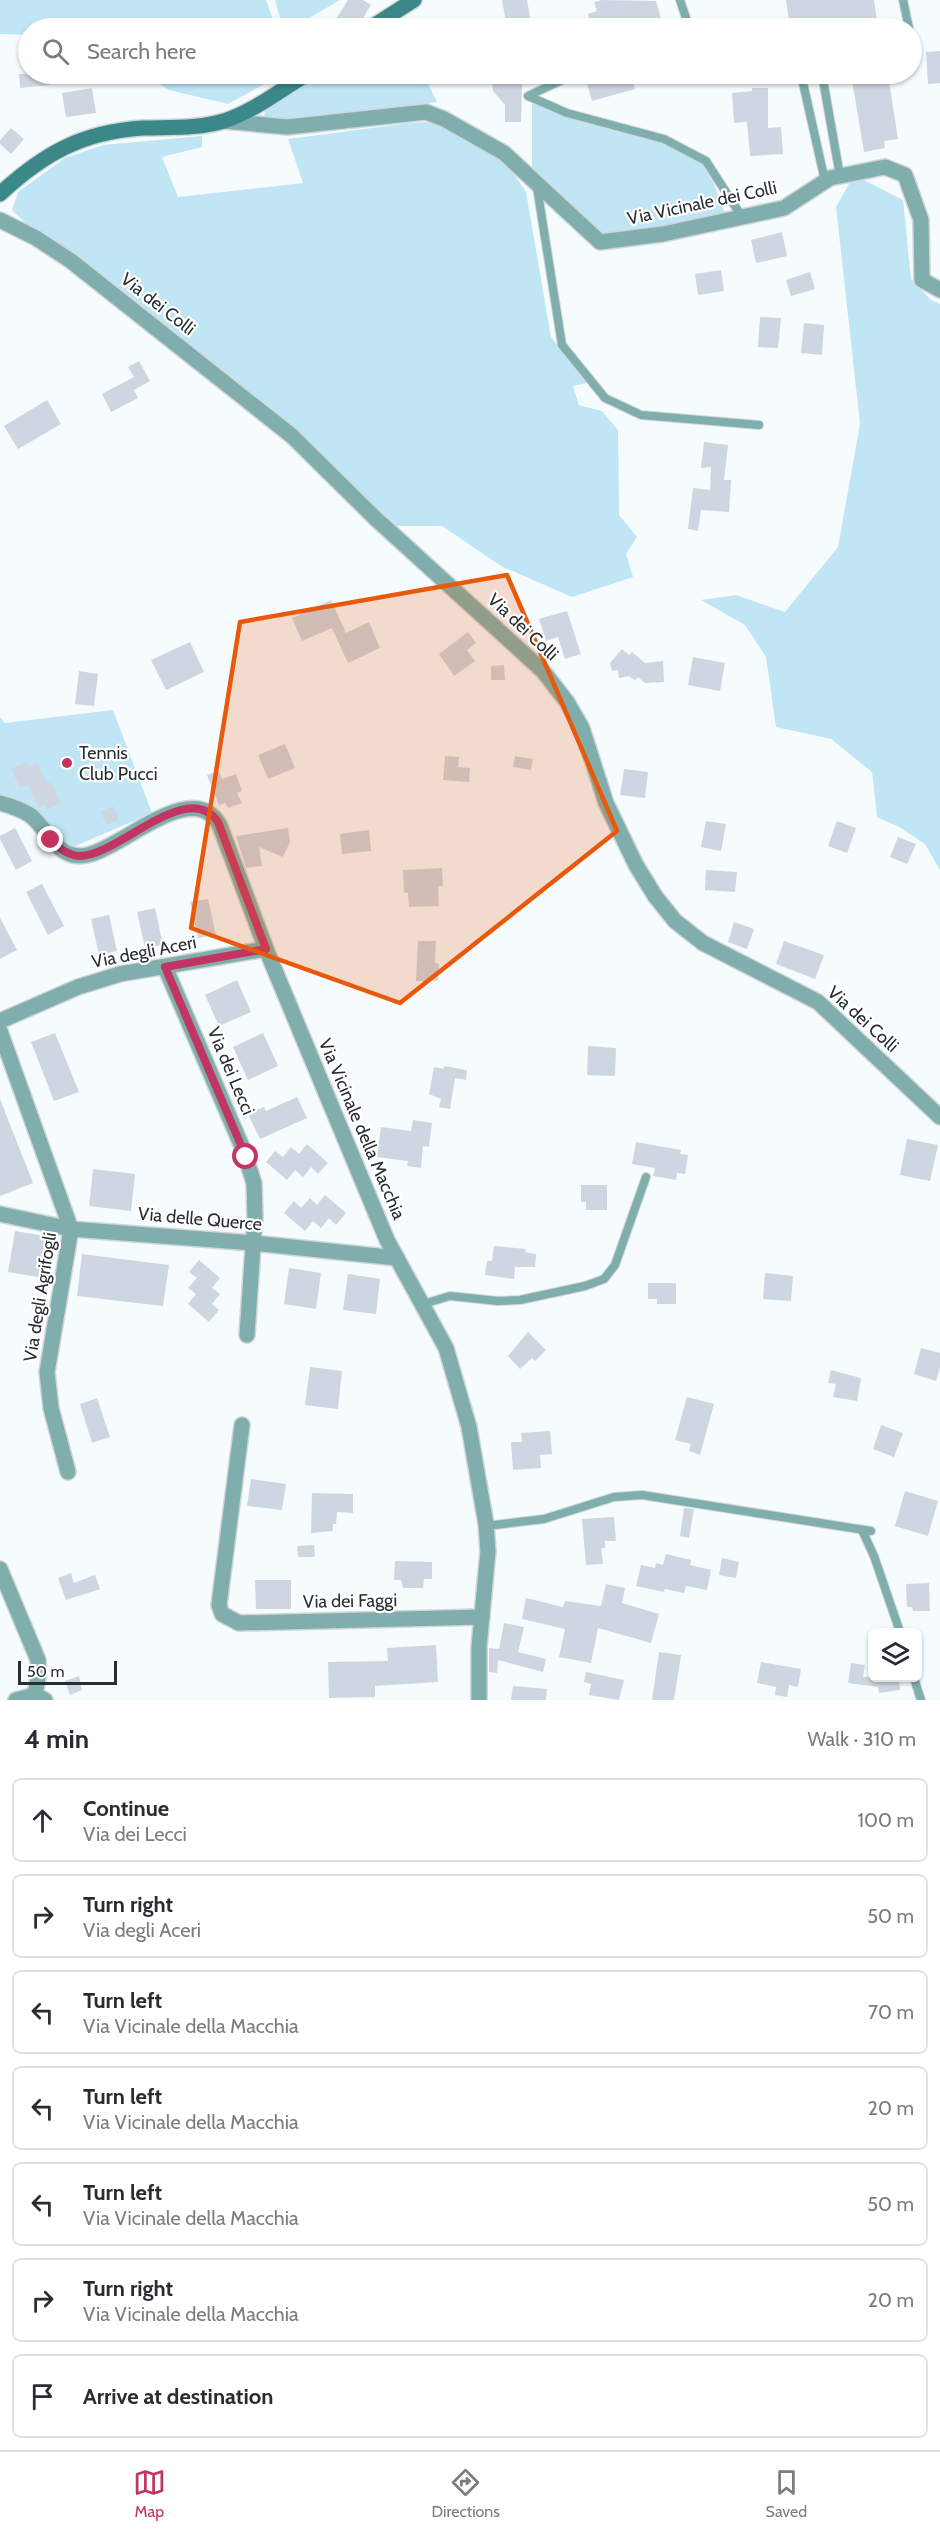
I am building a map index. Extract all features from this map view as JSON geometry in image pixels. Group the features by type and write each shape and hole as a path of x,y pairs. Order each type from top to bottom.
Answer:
{"main road":[{"path":"386,18 414,0"},
{"path":"0,194 41,159 74,142 141,128 190,127 224,121 246,111 291,84"}],"street":[{"name":"Via Vicinale dei Colli","path":"224,121 287,127 426,112 444,119 504,153 600,243 663,234 784,208 825,181 885,167 905,176 921,220 922,280 940,290"},
{"name":"Via dei Colli","path":"0,220 36,238 71,261 280,426 393,534 523,651 553,683 579,723 614,821 645,880 669,915 703,942 818,1002 940,1117"},
{"name":"Via Vicinale della Macchia","path":"0,803 17,808 31,816 58,848 78,856 99,851 181,809 190,807 204,809 215,818 220,826 266,949 387,1240 446,1348 469,1427 486,1526 488,1561 479,1647 478,1700"},
{"name":"Via degli Aceri","path":"0,1022 78,987 120,974 266,949"},
{"name":"Via dei Lecci","path":"165,967 249,1167 256,1202 248,1335"},
{"name":"Via degli Agrifogli","path":"0,1031 71,1229 47,1371 51,1408 68,1472"},
{"name":"Via delle Querce","path":"0,1214 71,1229 253,1243 398,1258"},
{"name":"Via dei Faggi","path":"242,1425 219,1605 222,1614 239,1623 482,1617"},
{"path":"0,1569 38,1660 40,1698 16,1700"}],"lane":[{"path":"680,0 686,18"},
{"path":"903,0 907,18"},
{"path":"554,84 528,96 567,113 664,139 706,161 742,217"},
{"path":"803,84 825,181"},
{"path":"824,84 840,176"},
{"path":"536,182 562,345 605,398 641,415 759,425"},
{"path":"423,1304 450,1296 520,1300 585,1286 604,1279 615,1265 646,1177"},
{"path":"486,1526 544,1519 614,1497 642,1494 866,1530 899,1628"},
{"path":"916,1682 921,1700"}],"highlighted area":[{"path":"507,575 617,831 400,1003 191,928 240,622"}],"shaded area":[{"path":"0,0 266,0 272,18 18,18 18,35 0,34"},
{"path":"275,0 340,0 309,18 280,18"},
{"path":"159,84 265,84 228,104 169,90"},
{"path":"298,84 428,84 437,102 329,117 286,119 264,118 266,103"},
{"path":"532,98 567,113 664,139 706,161 727,220 601,240 532,175"},
{"path":"432,122 456,133 508,165 526,192 551,337 587,383 573,386 579,405 602,411 618,430 619,515 637,537 626,554 633,577 572,597 501,566 442,526 395,526 280,418 216,365 74,255 31,228 12,210 18,192 65,158 103,145 202,136 202,147 162,157 178,197 303,183 288,139"},
{"path":"854,175 903,200 911,279 931,300 940,304 940,870 925,844 901,828 877,817 872,772 831,739 776,727 766,657 745,625 701,600 736,595 785,612 838,547 860,424 836,207"},
{"name":"Tennis Club Pucci","path":"113,710 152,813 71,848 39,816 0,803 0,717 5,723"}],"building":[{"path":"348,0 363,0 371,5 363,18 337,18"},
{"path":"502,0 527,0 530,18 505,18"},
{"path":"602,0 656,1 661,18 589,18 588,14 597,11 594,2"},
{"path":"786,0 874,0 877,18 789,18"},
{"path":"940,51 940,83 928,84 926,52"},
{"path":"20,84 50,84 50,85 20,88"},
{"path":"492,84 521,84 521,122 505,122 505,105 493,91"},
{"path":"587,84 634,84 635,89 592,101"},
{"path":"853,84 889,84 898,139 884,141 885,148 864,152"},
{"path":"92,88 96,113 66,117 62,93"},
{"path":"752,88 768,88 768,128 781,127 783,154 750,156 747,122 734,123 732,93 752,91"},
{"path":"11,128 24,139 11,154 0,144 0,140"},
{"path":"782,232 787,256 756,263 751,240"},
{"path":"721,270 724,291 698,295 695,274"},
{"path":"810,272 815,289 791,296 786,280"},
{"path":"760,317 781,318 778,348 758,347"},
{"path":"804,323 824,325 822,355 801,353"},
{"path":"139,361 150,381 134,390 138,398 111,412 102,394 134,377 128,367"},
{"path":"47,400 61,424 18,449 4,426"},
{"path":"704,442 728,445 724,480 731,480 729,512 701,510 698,531 688,529 693,488 710,490 711,467 701,468"},
{"path":"331,600 346,633 369,622 380,648 348,663 332,628 302,641 292,618"},
{"path":"567,611 581,654 565,659 558,637 546,641 539,619"},
{"path":"468,632 476,643 467,650 475,661 454,676 439,654"},
{"path":"190,642 204,672 166,690 151,660"},
{"path":"622,649 629,655 632,652 645,663 663,661 664,682 645,683 638,677 635,680 629,676 619,678 618,670 612,671 610,663"},
{"path":"693,657 725,663 720,691 688,685"},
{"path":"504,665 505,680 491,680 491,666"},
{"path":"79,671 98,674 94,706 75,704"},
{"path":"285,744 295,768 268,779 258,755"},
{"path":"445,756 459,757 458,767 470,768 469,782 443,780"},
{"path":"515,756 533,759 531,770 513,767"},
{"path":"27,762 29,767 38,763 47,784 51,782 61,803 47,810 44,805 39,808 28,785 20,788 11,769"},
{"path":"624,769 648,772 645,798 620,795"},
{"path":"219,771 222,779 236,774 242,791 237,793 242,803 228,808 225,803 219,805 207,775"},
{"path":"113,806 119,819 107,825 100,812"},
{"path":"706,821 726,824 721,851 701,847"},
{"path":"837,821 856,828 847,853 828,846"},
{"path":"15,828 32,861 16,870 0,839 0,836"},
{"path":"288,828 290,842 283,857 259,847 262,866 246,868 236,836"},
{"path":"369,830 371,851 342,854 340,834"},
{"path":"898,837 916,844 907,864 890,857"},
{"path":"442,868 443,886 438,886 439,906 409,907 408,893 404,893 403,870"},
{"path":"706,870 737,872 735,892 705,890"},
{"path":"42,884 64,926 48,935 26,892"},
{"path":"208,899 216,935 198,938 190,902"},
{"path":"155,908 163,945 145,948 137,912"},
{"path":"109,915 117,951 99,955 91,919"},
{"path":"0,918 17,950 0,959"},
{"path":"734,922 754,929 747,949 728,942"},
{"path":"418,941 436,941 435,963 439,964 438,981 416,981"},
{"path":"784,941 824,955 815,979 776,964"},
{"path":"237,980 251,1012 219,1026 205,995"},
{"path":"55,1033 79,1092 54,1101 31,1042"},
{"path":"263,1033 278,1066 248,1080 233,1047"},
{"path":"588,1046 616,1048 615,1076 587,1075"},
{"path":"444,1066 467,1070 466,1080 455,1078 450,1109 439,1107 441,1099 429,1094 434,1067 444,1069"},
{"path":"297,1097 307,1118 260,1139 248,1114 264,1107 266,1111"},
{"path":"0,1099 33,1183 0,1196"},
{"path":"413,1120 432,1123 429,1147 423,1146 421,1168 407,1166 408,1161 377,1157 381,1127 411,1131"},
{"path":"907,1139 938,1145 930,1181 900,1175"},
{"path":"636,1142 681,1150 680,1154 688,1155 685,1174 677,1173 676,1180 653,1176 655,1168 632,1164"},
{"path":"307,1144 328,1163 318,1174 311,1167 303,1177 295,1170 287,1180 266,1162 275,1151 283,1157 291,1147 299,1154"},
{"path":"93,1169 135,1174 131,1211 89,1206"},
{"path":"581,1185 607,1185 607,1210 586,1210 586,1202 581,1202"},
{"path":"325,1195 346,1213 336,1225 329,1218 321,1228 313,1221 305,1231 284,1213 294,1201 301,1208 310,1198 317,1205"},
{"path":"15,1231 51,1237 44,1278 8,1272"},
{"path":"494,1246 526,1249 525,1252 536,1254 535,1267 515,1267 514,1279 485,1275 487,1261 492,1261"},
{"path":"82,1254 169,1265 163,1306 77,1296"},
{"path":"199,1260 220,1278 212,1288 220,1294 212,1304 219,1310 209,1322 188,1304 196,1294 188,1288 197,1278 189,1272"},
{"path":"289,1268 321,1273 316,1309 284,1304"},
{"path":"765,1273 793,1276 791,1301 763,1299"},
{"path":"348,1274 380,1279 376,1314 343,1310"},
{"path":"648,1283 676,1283 676,1304 657,1304 657,1299 648,1299"},
{"path":"528,1332 546,1350 535,1361 532,1358 520,1369 508,1356"},
{"path":"921,1348 940,1353 940,1368 936,1381 914,1374"},
{"path":"310,1367 342,1371 338,1409 305,1405"},
{"path":"831,1370 861,1378 857,1401 833,1397 836,1384 828,1383"},
{"path":"687,1397 714,1404 700,1455 689,1451 691,1444 675,1440"},
{"path":"97,1398 110,1437 92,1443 80,1404"},
{"path":"881,1425 903,1433 894,1457 873,1449"},
{"path":"550,1431 552,1454 540,1455 541,1468 513,1470 511,1442 522,1442 521,1433"},
{"path":"251,1479 286,1484 282,1510 247,1506"},
{"path":"905,1491 938,1501 928,1536 895,1526"},
{"path":"312,1493 353,1494 353,1513 337,1512 333,1531 311,1533"},
{"path":"684,1508 694,1509 689,1538 680,1536"},
{"path":"614,1517 616,1541 605,1541 605,1548 601,1548 603,1564 586,1565 582,1519"},
{"path":"314,1545 315,1557 298,1557 297,1546"},
{"path":"666,1554 691,1560 690,1565 711,1570 707,1590 686,1586 684,1593 665,1589 664,1592 636,1586 641,1565 655,1568 656,1563 663,1565"},
{"path":"722,1558 739,1562 736,1578 719,1575"},
{"path":"395,1561 432,1562 432,1579 424,1579 423,1588 403,1588 401,1580 394,1580"},
{"path":"71,1573 74,1583 95,1575 100,1589 66,1600 58,1578"},
{"path":"255,1580 291,1580 291,1609 256,1609"},
{"path":"929,1583 930,1611 913,1611 912,1607 907,1607 906,1584"},
{"path":"606,1584 625,1588 622,1603 659,1614 651,1643 598,1628 591,1663 559,1657 565,1629 522,1619 526,1598 563,1607 565,1601 601,1606"},
{"path":"504,1623 524,1627 518,1652 546,1659 543,1672 498,1660 497,1673 489,1672 489,1648 499,1649"},
{"path":"436,1645 438,1682 375,1686 375,1697 329,1698 328,1662 388,1661 387,1648"},
{"path":"659,1652 681,1655 674,1700 652,1700"},
{"path":"761,1662 801,1669 798,1687 789,1685 787,1697 775,1695 776,1687 757,1683"},
{"path":"851,1663 865,1665 863,1677 868,1677 868,1682 899,1682 900,1690 879,1693 878,1687 848,1683"},
{"path":"586,1672 624,1680 619,1700 589,1695 591,1684 584,1682"},
{"path":"79,1676 82,1690 70,1695 65,1681"},
{"path":"513,1686 547,1689 546,1700 511,1700"}],"place":[{"name":"Tennis Club Pucci","path":"67,763"}],"route":[{"path":"51,840 68,854 89,855 185,807 204,809 218,822 266,949 165,967 246,1157"}]}
